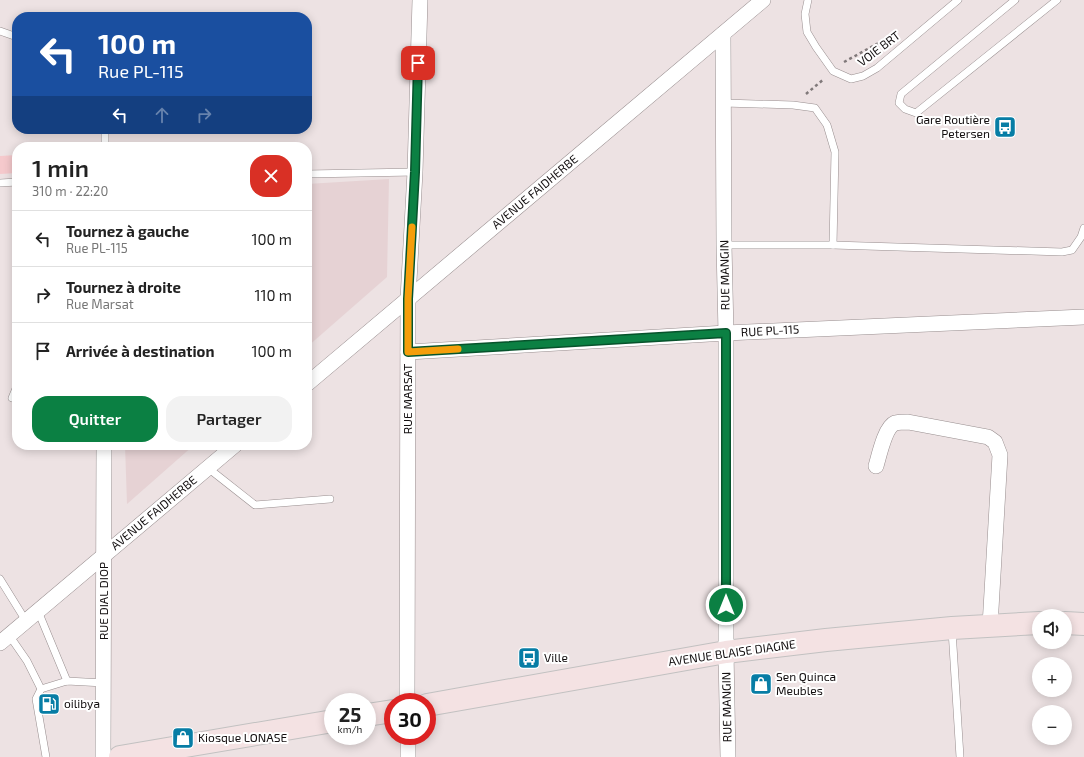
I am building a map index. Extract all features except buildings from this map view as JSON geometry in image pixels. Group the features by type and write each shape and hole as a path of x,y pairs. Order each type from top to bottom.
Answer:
{"main road":[{"name":"AVENUE BLAISE DIAGNE","path":"436,703 726,652 826,640 952,628 1032,623"},
{"path":"1072,623 1084,624"},
{"path":"120,757 324,723"}],"street":[{"name":"RUE MARSAT","path":"407,693 408,299 415,172 420,0"},
{"name":"AVENUE FAIDHERBE","path":"312,380 763,0"},
{"name":"RUE MANGIN","path":"723,34 726,333 726,652 728,757"},
{"name":"RUE PL-115","path":"408,352 726,333 1084,317"},
{"path":"876,466 886,434 890,426 896,423 908,422 988,437 995,442 1000,455 990,626"},
{"name":"RUE DIAL DIOP","path":"103,757 104,450"},
{"name":"AVENUE FAIDHERBE","path":"5,639 229,450"},
{"path":"408,745 408,757"}],"lane":[{"name":"VOIE BRT","path":"808,0 805,14 808,32 816,47 833,71 851,79 863,76 877,68 958,0"},
{"path":"1015,0 904,90 900,94 899,103 905,109 916,113 1057,0"},
{"path":"0,31 12,35"},
{"path":"724,103 793,105 815,108 827,125 835,152 834,245"},
{"path":"312,174 415,172"},
{"path":"0,183 12,182"},
{"path":"724,245 834,245 1062,252 1072,250 1081,237 1084,228"},
{"path":"208,468 255,505 330,499"},
{"path":"0,579 26,621"},
{"path":"38,611 67,681"},
{"path":"952,628 960,757"},
{"path":"5,639 27,661 41,689"},
{"path":"46,757 36,699 41,689 67,681 104,683"}],"shaded area":[{"path":"12,155 12,173 0,174 0,156"},
{"path":"389,179 387,277 312,343 312,184"},
{"path":"125,450 188,450 127,504"}],"slow traffic":[{"path":"412,227 408,299 408,352 458,349"}],"place":[{"name":"Gare Routière Petersen","path":"1005,127"},
{"name":"Ville","path":"529,658"},
{"name":"Sen Quinca Meubles","path":"761,684"},
{"name":"oilibya","path":"49,704"},
{"name":"Kiosque LONASE","path":"183,738"}],"route":[{"path":"418,63 415,172 408,299 408,352 726,333 726,605"}]}
